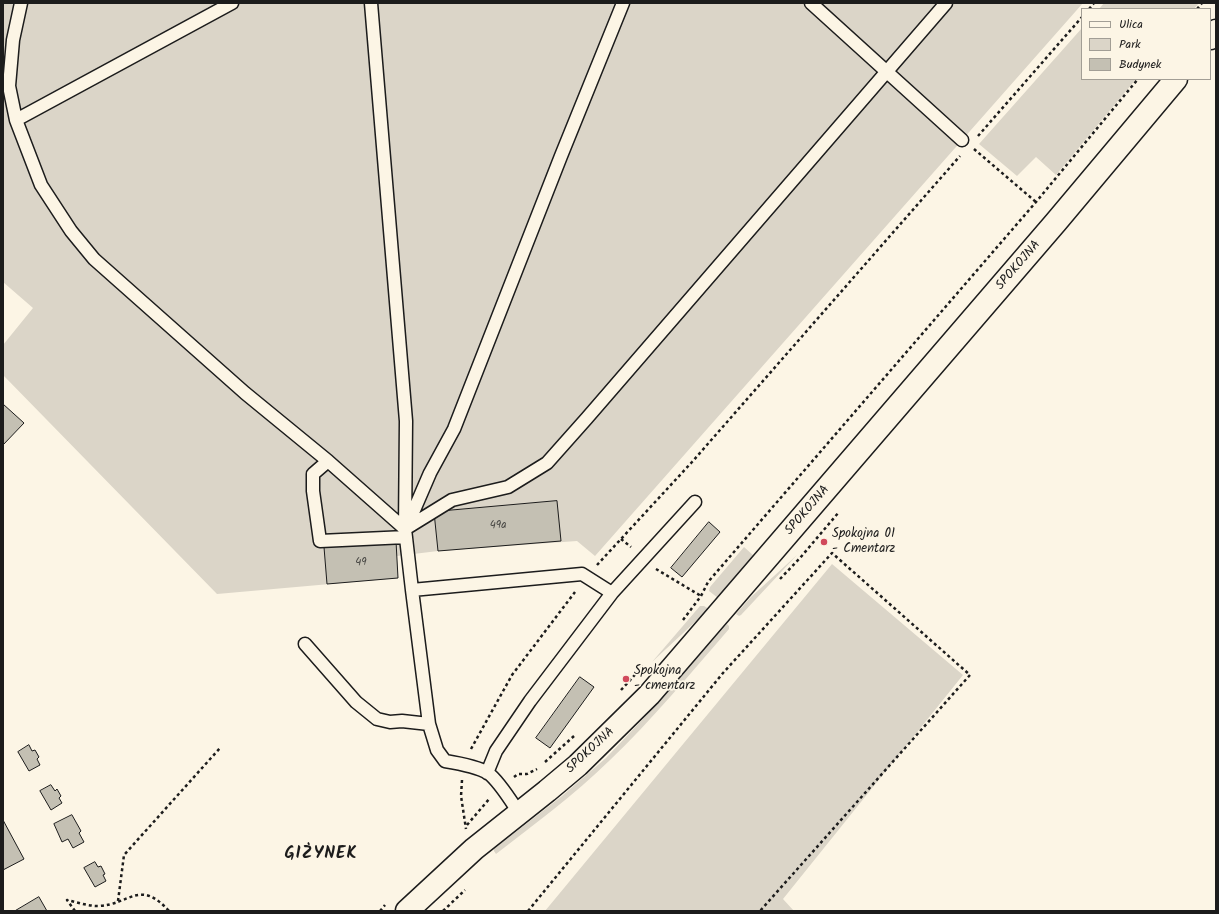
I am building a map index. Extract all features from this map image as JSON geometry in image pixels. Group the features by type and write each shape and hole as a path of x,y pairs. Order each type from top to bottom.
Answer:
{"street":[{"name":"SPOKOJNA","path":"407,911 474,849 578,765 649,695 1056,222 1175,80"}],"lane":[{"path":"21,3 13,40 9,86 16,120 40,185 71,231 94,258 245,393 328,461 406,533"},
{"path":"16,120 232,3"},
{"path":"371,3 406,421 406,533 428,724 437,750 445,761 463,764 488,773 500,786 519,813"},
{"path":"406,533 430,472 454,429 561,156 623,3"},
{"path":"811,3 966,143"},
{"path":"328,461 313,474 313,491 320,541 406,533 452,500 508,487 547,463 588,418 946,3"},
{"path":"488,773 496,751 530,701 612,593 695,502"},
{"path":"412,590 582,574 612,593"},
{"path":"306,644 356,702 377,718 390,722 402,721 428,724"}],"path":[{"path":"474,849 465,827 461,796 463,764 512,675 587,576 692,462 966,143 1081,18"},
{"path":"679,625 701,596 708,582 741,542 1036,202 1137,80"},
{"path":"966,143 1036,202"},
{"path":"621,539 652,566 701,596 722,611"},
{"path":"528,911 723,673 832,554 970,674 760,911"},
{"path":"619,692 645,664"},
{"path":"460,832 500,786 518,774 527,774 536,770 575,735"},
{"path":"118,901 124,855 220,748"},
{"path":"443,911 465,889"},
{"path":"75,911 67,900 98,906 109,904 136,894 149,896 161,902 169,911"},
{"path":"380,911 385,905"}],"green space":[{"path":"3,3 1083,3 595,556 577,541 438,551 397,556 398,578 217,594 3,375 3,345 33,308 3,282"},
{"path":"1104,3 1199,3 1195,8 1100,8"},
{"path":"1081,29 1081,80 1135,80 1056,175 1036,157 1017,176 979,144"},
{"path":"744,547 754,556 718,598 709,591 710,587"},
{"path":"797,555 741,615 739,616 736,614 751,597"},
{"path":"832,564 963,675 783,899 794,911 545,911"},
{"path":"700,606 704,606 709,609 652,662"},
{"path":"727,624 729,629 640,729 596,774 496,854 494,849 562,796 606,758 643,719"}],"building":[{"path":"3,404 24,423 3,445"},
{"path":"557,501 561,541 438,551 434,512"},
{"path":"709,522 720,532 682,577 671,568"},
{"path":"396,541 398,578 327,584 324,547"},
{"path":"580,677 594,687 550,748 536,738"},
{"path":"29,745 32,751 35,750 39,757 37,759 40,765 29,771 18,752"},
{"path":"51,785 55,791 57,789 61,796 59,798 62,803 51,810 40,791"},
{"path":"72,815 81,831 79,833 84,842 73,848 68,839 62,842 54,824"},
{"path":"3,820 24,859 3,870"},
{"path":"95,862 98,867 101,866 105,874 103,875 106,881 95,887 84,868"},
{"path":"39,897 47,911 15,911"}],"place":[{"name":"Spokojna 01 - Cmentarz","path":"824,542"},
{"name":"Spokojna - cmentarz","path":"626,679"}],"district":[{"name":"GIŻYNEK","path":"321,855"}]}
